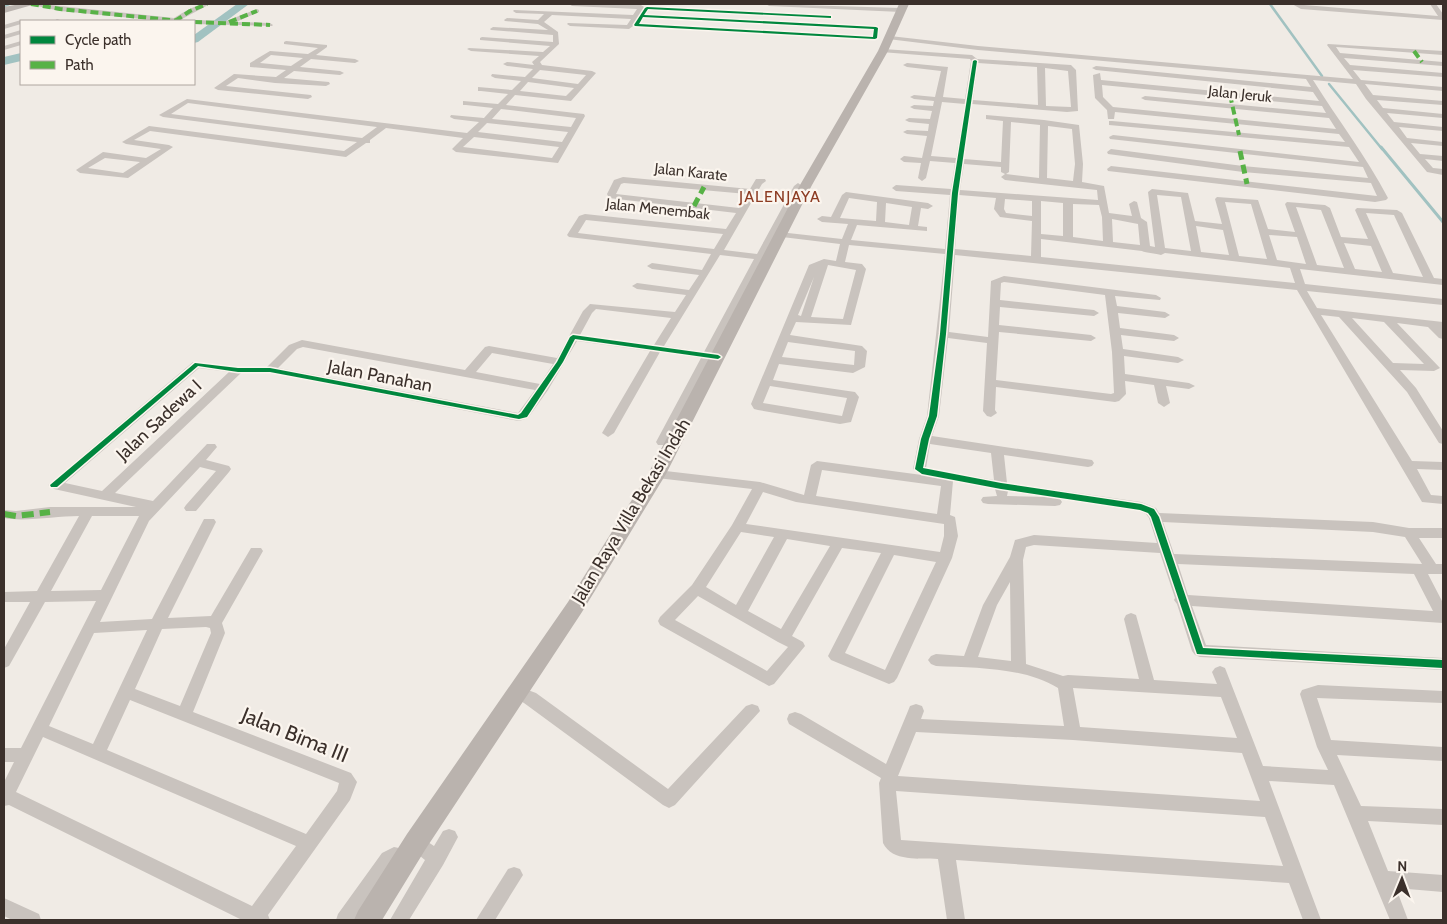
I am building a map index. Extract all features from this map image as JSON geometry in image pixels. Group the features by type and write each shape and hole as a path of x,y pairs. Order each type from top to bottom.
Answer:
{"main road":[{"path":"4,10 32,4"},
{"name":"Jalan Raya Villa Bekasi Indah","path":"367,920 411,849 608,556 657,474 713,356 766,257 782,234 806,184 886,44 901,9"}],"street":[{"path":"32,4 60,9 165,20"},
{"path":"176,20 190,11 208,4"},
{"path":"516,10 563,13 639,17 876,28 875,38 636,25 639,17 641,7 571,4 563,13"},
{"path":"755,13 757,4"},
{"path":"755,13 761,4"},
{"path":"769,4 901,9"},
{"path":"1295,4 1301,7 1384,13 1411,12 1443,18"},
{"path":"1350,4 1380,6 1384,13"},
{"path":"570,24 629,27 647,8 830,17"},
{"path":"1438,8 1443,18"},
{"path":"224,23 257,11"},
{"path":"540,22 551,12"},
{"path":"732,30 739,12"},
{"path":"765,32 770,14"},
{"path":"507,20 540,22 556,33"},
{"path":"4,28 20,22"},
{"path":"195,22 270,25"},
{"path":"493,29 556,33"},
{"path":"4,37 20,32"},
{"path":"539,67 536,62 556,44 556,33"},
{"path":"482,39 556,44"},
{"path":"197,134 325,46 286,42"},
{"path":"4,48 20,43"},
{"path":"886,44 1308,76 1443,89"},
{"path":"886,44 972,57 975,61 1063,66 1072,70 1075,108 1069,110 914,97"},
{"path":"1443,53 1330,45 1417,156 1430,170 1443,172"},
{"path":"471,49 545,54"},
{"path":"1414,51 1422,62"},
{"path":"340,73 253,65 270,53 355,61"},
{"path":"1337,55 1443,64"},
{"path":"1093,59 1096,68 1099,98 1111,109 1342,132"},
{"path":"975,61 955,193 944,334 933,416 925,439 919,469 1002,493 1106,503 1145,508 1151,511 1155,517 1181,600 1200,651 1443,664"},
{"path":"480,89 568,99 592,73 507,64"},
{"path":"1041,65 1042,108"},
{"path":"907,66 945,69 922,178"},
{"path":"466,103 499,106 581,116 555,161 456,149 499,106 527,80 539,67"},
{"path":"1346,67 1443,75"},
{"path":"1096,68 1316,90"},
{"path":"308,97 218,88 237,76 326,84"},
{"path":"495,76 580,86"},
{"path":"1111,109 1113,137 1111,152 1112,172 1382,199 1382,195 1366,165 1342,132 1308,76"},
{"path":"1205,79 1207,92"},
{"path":"1097,82 1326,104"},
{"path":"1145,112 1146,86"},
{"path":"1230,95 1239,135"},
{"path":"1369,96 1443,103"},
{"name":"Jalan Jeruk","path":"1145,98 1332,116"},
{"path":"367,141 163,115 187,101 565,145"},
{"path":"914,107 937,109"},
{"path":"1380,110 1443,116"},
{"path":"454,116 573,130"},
{"path":"989,117 1076,127 1079,164 1077,184"},
{"path":"1008,119 1004,180 1043,181 1101,188 1104,214 1107,216 1108,244"},
{"path":"909,120 934,122"},
{"path":"1043,181 1044,122"},
{"path":"1112,123 1352,145"},
{"path":"1392,124 1443,129"},
{"path":"148,161 103,155 80,170 125,176 148,161 169,147 126,142 149,128 346,154 367,141 385,125"},
{"path":"907,132 932,134"},
{"path":"1113,137 1366,165"},
{"path":"1404,140 1443,144"},
{"path":"1240,151 1247,184"},
{"path":"1111,152 1243,169 1374,181"},
{"path":"1417,156 1443,158"},
{"path":"904,158 1005,164"},
{"name":"Jalan Karate","path":"694,206 612,196 611,194 617,182 628,180 752,192"},
{"path":"608,434 657,348 730,232 752,192 759,181 762,181"},
{"path":"718,251 766,257 798,186"},
{"path":"704,187 694,206 741,212"},
{"path":"896,188 1103,203"},
{"path":"1161,252 1152,192 1185,195 1197,255"},
{"path":"1001,195 999,209 1003,215 1036,219"},
{"path":"838,221 854,197 928,206"},
{"path":"1036,259 1037,198"},
{"path":"1235,259 1220,199 1255,202 1273,263"},
{"path":"1068,200 1068,240"},
{"path":"880,225 882,201"},
{"path":"1134,204 1137,220"},
{"path":"1313,268 1290,204 1325,208 1351,272"},
{"path":"913,228 917,205"},
{"path":"1389,276 1360,210 1397,213 1430,280"},
{"path":"1107,216 1142,222 1146,250"},
{"name":"Jalan Menembak","path":"718,251 572,236 584,217 730,232"},
{"path":"822,219 924,229"},
{"path":"840,264 845,243 854,222"},
{"path":"1191,223 1227,228"},
{"path":"1263,231 1301,235"},
{"path":"782,234 845,243 1036,259 1443,302"},
{"path":"1037,236 1161,252 1443,282"},
{"path":"1337,238 1374,243"},
{"path":"805,320 824,262"},
{"path":"766,382 851,395 853,397 847,418 840,420 760,408 757,404 766,382 776,360 792,318 814,265 824,262 858,266 860,269 847,323 792,318"},
{"path":"652,266 705,273"},
{"path":"1294,266 1303,294 1427,499 1443,500"},
{"path":"990,413 996,281 999,279 1156,298"},
{"path":"637,286 692,293"},
{"path":"990,383 1115,398 1120,394 1120,377 1111,296 1108,292"},
{"path":"995,303 1094,312"},
{"path":"270,370 293,346 302,343 544,388 588,311 594,306 678,316"},
{"path":"1112,309 1165,315"},
{"path":"1315,311 1443,325"},
{"path":"1342,314 1412,390 1438,426 1443,440"},
{"path":"1386,318 1434,368 1390,366"},
{"path":"1431,323 1443,336"},
{"path":"993,328 1092,338"},
{"path":"1115,331 1174,338"},
{"path":"944,334 992,341"},
{"path":"573,337 713,356 662,442"},
{"path":"776,360 852,370 859,367 861,351 858,348 785,338"},
{"path":"467,375 489,349 560,362"},
{"path":"1118,352 1178,360"},
{"name":"Jalan Panahan","path":"105,495 54,485 194,365 201,364 238,370 270,370 516,417 524,415 544,388"},
{"name":"Jalan Sadewa I","path":"105,495 238,370"},
{"path":"1120,377 1189,386"},
{"path":"1159,382 1164,403"},
{"path":"925,439 1088,463"},
{"path":"211,447 152,508 89,628 5,797 256,919"},
{"path":"997,449 1002,493"},
{"path":"191,508 225,469 196,462"},
{"path":"809,500 817,465 948,483 943,519"},
{"path":"1408,465 1443,466"},
{"path":"657,474 760,486 796,498 950,520 951,536 945,558 889,678 836,656 889,551"},
{"path":"698,589 798,646 769,680 665,621 698,589 760,486"},
{"path":"988,500 1002,493"},
{"path":"105,495 152,508"},
{"path":"4,514 16,516 50,512 152,508"},
{"path":"4,662 9,646 40,597 88,512"},
{"path":"1155,517 1373,527 1409,533 1443,533"},
{"path":"97,754 157,624 209,522"},
{"path":"737,527 945,558"},
{"path":"1181,600 1442,611 1431,569 1409,533"},
{"path":"739,613 783,534"},
{"path":"1019,669 1016,560 1020,543 1026,541 1167,553 1431,569"},
{"path":"783,638 838,543"},
{"path":"215,623 256,551"},
{"path":"969,662 990,605 1016,560"},
{"path":"4,597 106,595"},
{"path":"1131,619 1148,686"},
{"path":"89,628 206,621 215,623 218,626 218,632 184,715"},
{"path":"936,660 969,662 1019,669 1058,679 1065,685 1072,733"},
{"path":"1220,672 1312,920"},
{"path":"1065,685 1066,682 1072,680 1226,691"},
{"name":"Jalan Bima III","path":"126,692 345,778 349,782 344,795 308,843 256,919"},
{"path":"517,692 530,698 669,800 752,711"},
{"path":"1399,919 1356,813 1325,747 1308,694 1311,692 1443,697"},
{"path":"1247,746 1072,733 913,718 888,778 889,820 894,846 897,848 1295,875"},
{"path":"795,720 888,778 1272,810"},
{"path":"40,729 308,843"},
{"path":"1325,747 1443,754"},
{"path":"4,755 26,755"},
{"path":"1257,773 1339,778"},
{"path":"1356,813 1443,817"},
{"path":"399,920 449,837"},
{"path":"345,920 388,858 411,849 437,859"},
{"path":"946,851 956,920"},
{"path":"488,919 514,875"},
{"path":"1382,879 1443,883"},
{"path":"4,907 32,920"}],"waterway":[{"path":"195,39 244,4"},
{"path":"1270,4 1322,76"},
{"path":"4,61 20,57"},
{"path":"1329,84 1382,149"},
{"path":"1381,147 1443,222"}],"marked path":[{"path":"31,4 60,9 170,20"},
{"path":"176,20 190,11 207,4"},
{"path":"229,22 257,11"},
{"path":"195,22 270,25"},
{"path":"1414,51 1422,62"},
{"path":"1230,95 1239,135"},
{"path":"1240,151 1247,184"},
{"path":"694,206 704,187"},
{"path":"4,514 16,516 50,512"}],"cycle path":[{"path":"642,16 876,28 875,38 636,25 647,8 830,17"},
{"path":"975,61 955,193 943,334 933,416 925,439 919,469 1001,486 1141,507 1151,511 1155,517 1200,651 1443,664"},
{"path":"54,485 197,364 238,370 270,370 519,417 524,415 560,362 573,337 718,357"}],"district":[{"name":"JALENJAYA","path":"780,196"}]}
